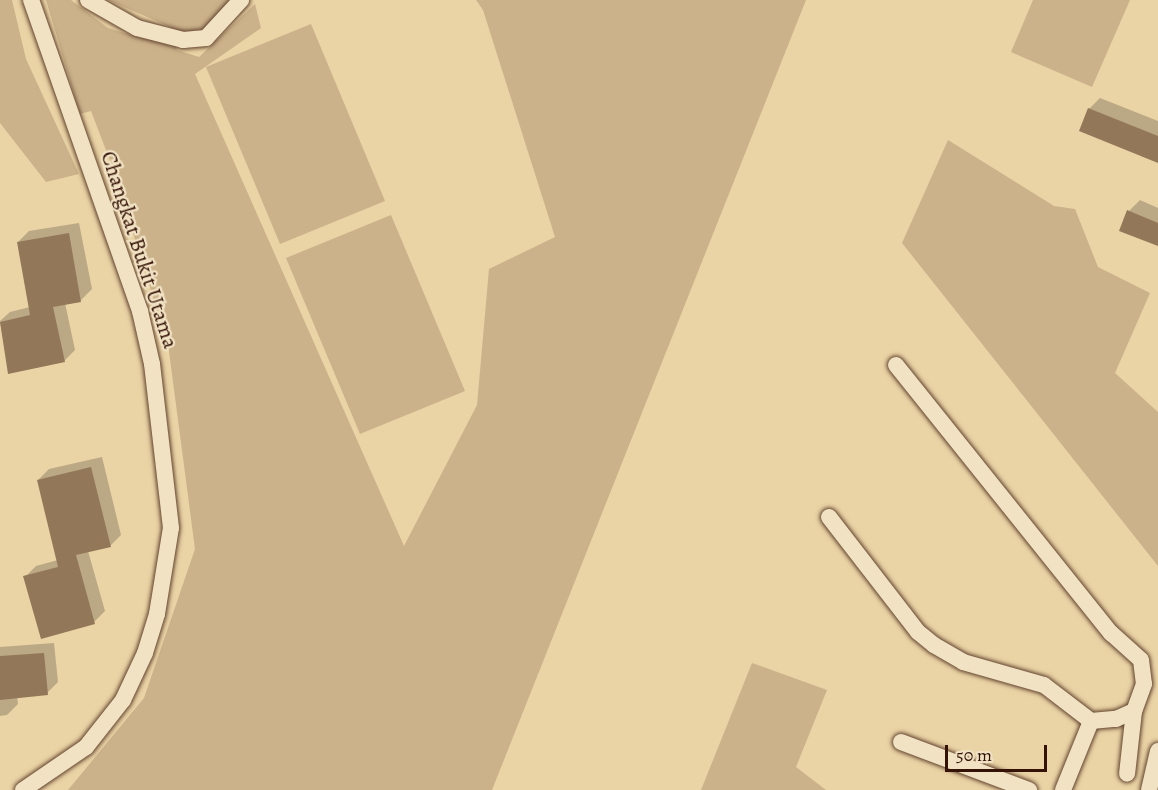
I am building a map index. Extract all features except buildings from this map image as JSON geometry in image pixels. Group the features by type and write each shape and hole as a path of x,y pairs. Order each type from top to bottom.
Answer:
{"street":[{"name":"Changkat Bukit Utama","path":"23,790 86,747 123,700 145,653 157,614 171,528 152,364 140,311 31,0"},
{"path":"88,0 137,28 183,40 206,38 242,0"},
{"path":"896,365 1111,633 1141,660 1144,684 1134,711 1127,774"},
{"path":"829,517 918,632 934,645 963,662 1044,685 1091,722 1116,719 1134,711"},
{"path":"1063,790 1091,722"},
{"path":"901,742 1029,790"},
{"path":"1149,790 1158,751"}],"shaded area":[{"path":"0,0 12,0 26,59 79,174 46,182 0,123"},
{"path":"46,0 71,0 108,28 141,38 173,39 177,50 199,57 255,4 261,28 195,74 404,546 477,405 489,269 555,237 483,10 476,0 806,0 492,790 68,790 144,698 195,549 168,344 125,208 127,205 91,111 80,114"},
{"path":"108,0 232,0 210,27 184,33"},
{"path":"1033,0 1130,0 1092,87 1011,52"},
{"path":"311,24 385,201 280,244 206,67"},
{"path":"948,140 1054,206 1075,209 1098,267 1150,293 1115,373 1158,412 1158,566 902,243"},
{"path":"391,215 465,391 360,434 286,258"},
{"path":"752,663 827,690 796,767 826,790 701,790"}]}
